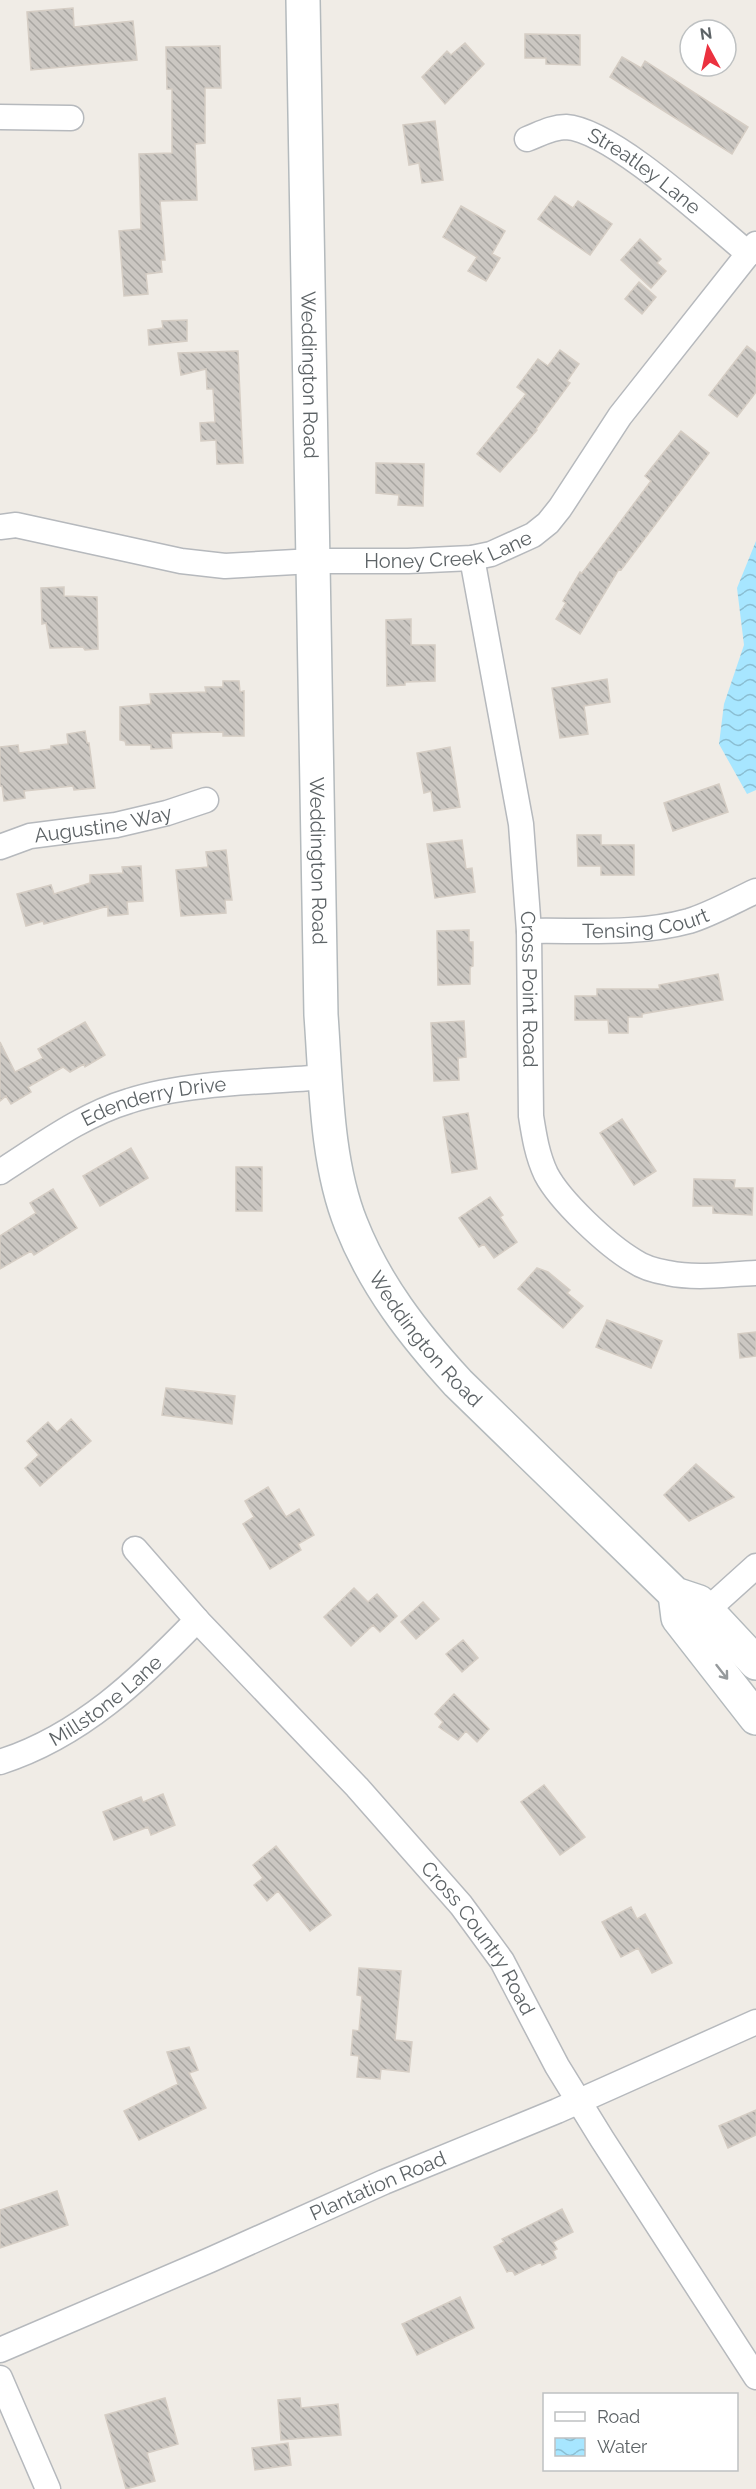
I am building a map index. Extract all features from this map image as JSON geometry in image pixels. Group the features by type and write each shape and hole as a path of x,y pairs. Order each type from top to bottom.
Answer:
{"main road":[{"name":"Weddington Road","path":"303,0 321,981 332,1140 345,1205 351,1224 381,1285 426,1349 675,1594 678,1618 698,1619 756,1663"},
{"name":"Weddington Road","path":"698,1619 756,1718"}],"street":[{"path":"0,117 71,118"},
{"name":"Streatley Lane","path":"527,139 550,129 564,127 590,132 648,171 752,249"},
{"name":"Honey Creek Lane","path":"0,526 16,525 181,561 225,566 313,561 408,561 472,558 491,554 517,543 548,523 620,416 752,249"},
{"name":"Cross Point Road","path":"472,558 521,824 529,931 531,1116 540,1158 554,1187 601,1235 634,1262 671,1274 711,1276 756,1273"},
{"name":"Augustine Way","path":"0,847 30,836 126,823 206,800"},
{"name":"Tensing Court","path":"529,931 623,930 663,927 692,920 756,891"},
{"name":"Edenderry Drive","path":"0,1172 76,1124 128,1101 178,1090 326,1077"},
{"name":"Cross Country Road","path":"135,1549 197,1620 357,1787 461,1905 502,1961 579,2100 756,2377"},
{"path":"698,1619 756,1566"},
{"name":"Millstone Lane","path":"0,1762 59,1737 86,1721 148,1671 197,1620"},
{"name":"Plantation Road","path":"0,2349 756,2022"},
{"path":"0,2378 48,2489"}],"water":[{"path":"756,541 756,790 747,794 719,744 724,704 744,645 737,588"}],"building":[{"path":"73,8 74,27 133,21 137,60 31,70 27,12"},
{"path":"525,34 580,35 580,65 546,64 546,58 525,58"},
{"path":"465,43 484,64 445,104 422,77 447,51 451,55"},
{"path":"220,46 221,88 205,88 205,143 195,144 197,200 160,201 165,260 161,260 162,272 146,274 148,294 124,296 119,231 141,229 139,154 172,153 172,89 167,89 166,47"},
{"path":"622,57 641,68 645,61 748,127 732,154 610,77"},
{"path":"435,121 443,180 422,183 419,163 409,165 403,125"},
{"path":"555,196 573,208 578,201 612,224 590,255 538,219"},
{"path":"461,206 505,231 492,254 500,258 486,281 468,271 477,257 443,237"},
{"path":"640,239 661,259 657,263 666,271 651,288 621,260"},
{"path":"639,282 656,297 642,314 625,299"},
{"path":"187,320 187,341 149,345 148,330 163,328 162,321"},
{"path":"747,346 756,353 756,392 737,417 709,395"},
{"path":"560,350 579,364 567,381 570,383 537,430 500,472 477,454 526,394 517,387 538,359 548,366"},
{"path":"238,351 243,463 217,464 216,440 201,441 200,423 215,422 213,389 207,389 206,369 181,375 178,353"},
{"path":"681,431 709,453 621,570 619,569 580,634 556,619 566,603 563,601 580,572 582,573 651,481 645,476"},
{"path":"376,463 424,464 423,506 398,505 399,495 376,493"},
{"path":"64,587 64,596 97,597 98,649 50,648 46,623 42,624 41,588"},
{"path":"411,619 411,645 435,645 435,681 405,682 405,685 387,686 386,620"},
{"path":"607,679 610,702 584,706 588,734 560,738 552,688"},
{"path":"223,681 239,681 240,692 244,691 244,736 223,736 223,732 171,733 172,748 151,749 151,745 126,745 125,741 120,740 120,707 151,704 150,694 206,692 205,687 223,687"},
{"path":"85,731 87,743 89,743 95,788 74,790 73,786 24,791 25,798 4,801 2,786 0,786 0,747 18,745 19,753 51,749 51,746 68,744 67,734"},
{"path":"450,747 460,807 434,811 431,791 424,793 417,753"},
{"path":"719,784 728,812 673,831 664,803"},
{"path":"577,835 601,835 601,845 634,845 634,875 601,875 601,866 578,866"},
{"path":"462,840 466,869 472,868 475,892 435,898 427,844"},
{"path":"226,850 232,900 225,900 226,913 181,916 176,870 208,867 206,852"},
{"path":"141,866 143,901 127,902 128,914 108,916 108,906 44,924 43,921 26,926 17,894 51,885 54,894 90,883 90,875 123,873 122,867"},
{"path":"469,930 469,942 473,942 470,984 438,985 437,931"},
{"path":"718,974 723,1000 642,1014 642,1017 628,1017 628,1033 609,1033 608,1020 575,1020 575,996 597,996 597,989 660,989 659,985"},
{"path":"464,1021 466,1057 458,1058 459,1080 434,1081 431,1023"},
{"path":"85,1022 105,1055 85,1067 84,1064 70,1072 63,1067 28,1087 31,1092 11,1104 6,1096 0,1101 0,1042 15,1072 43,1058 38,1049"},
{"path":"468,1113 477,1169 452,1173 443,1117"},
{"path":"622,1119 656,1171 634,1185 600,1133"},
{"path":"131,1148 148,1178 100,1206 83,1176"},
{"path":"236,1167 262,1167 262,1211 236,1211"},
{"path":"694,1179 735,1180 734,1188 753,1188 752,1215 713,1213 713,1206 693,1206"},
{"path":"53,1189 77,1228 34,1255 31,1251 0,1269 0,1236 36,1213 30,1203"},
{"path":"490,1197 503,1215 500,1217 517,1242 494,1258 484,1244 479,1247 459,1218"},
{"path":"537,1268 548,1272 570,1290 567,1293 583,1306 563,1328 518,1289"},
{"path":"607,1320 662,1341 651,1368 596,1347"},
{"path":"756,1332 756,1356 740,1358 738,1334"},
{"path":"166,1388 235,1396 232,1424 162,1415"},
{"path":"71,1419 91,1441 40,1486 25,1468 39,1455 27,1441 48,1422 57,1432"},
{"path":"696,1464 734,1497 689,1521 664,1495"},
{"path":"268,1487 286,1517 299,1509 314,1535 298,1544 301,1550 270,1569 243,1524 254,1517 245,1501"},
{"path":"354,1588 368,1602 377,1594 397,1616 380,1632 373,1625 351,1646 324,1617"},
{"path":"423,1602 439,1619 416,1639 401,1622"},
{"path":"463,1640 478,1658 462,1672 446,1654"},
{"path":"454,1694 489,1729 477,1742 466,1731 458,1740 439,1727 443,1722 435,1714"},
{"path":"544,1785 585,1837 560,1855 521,1802"},
{"path":"163,1794 175,1825 151,1835 148,1827 114,1840 103,1812 141,1797 143,1802"},
{"path":"276,1846 331,1915 310,1931 278,1891 267,1901 254,1885 263,1878 253,1865"},
{"path":"631,1907 637,1919 645,1914 672,1963 652,1973 638,1948 621,1957 602,1922"},
{"path":"359,1968 401,1971 395,2040 412,2042 409,2072 381,2069 380,2079 357,2077 359,2056 351,2055 353,2030 359,2031 362,1996 357,1995"},
{"path":"189,2047 198,2070 189,2073 206,2108 139,2140 124,2111 178,2084 167,2052"},
{"path":"756,2110 756,2135 728,2148 719,2126"},
{"path":"57,2191 68,2225 0,2248 0,2210"},
{"path":"562,2209 573,2232 553,2242 557,2249 553,2251 556,2258 542,2265 541,2262 515,2275 512,2270 507,2272 494,2247 504,2242 502,2239"},
{"path":"460,2297 474,2328 417,2355 402,2324"},
{"path":"165,2398 178,2444 147,2453 155,2481 126,2489 105,2415"},
{"path":"300,2398 301,2408 338,2404 341,2435 281,2440 278,2400"},
{"path":"288,2443 291,2465 255,2470 252,2448"}]}
